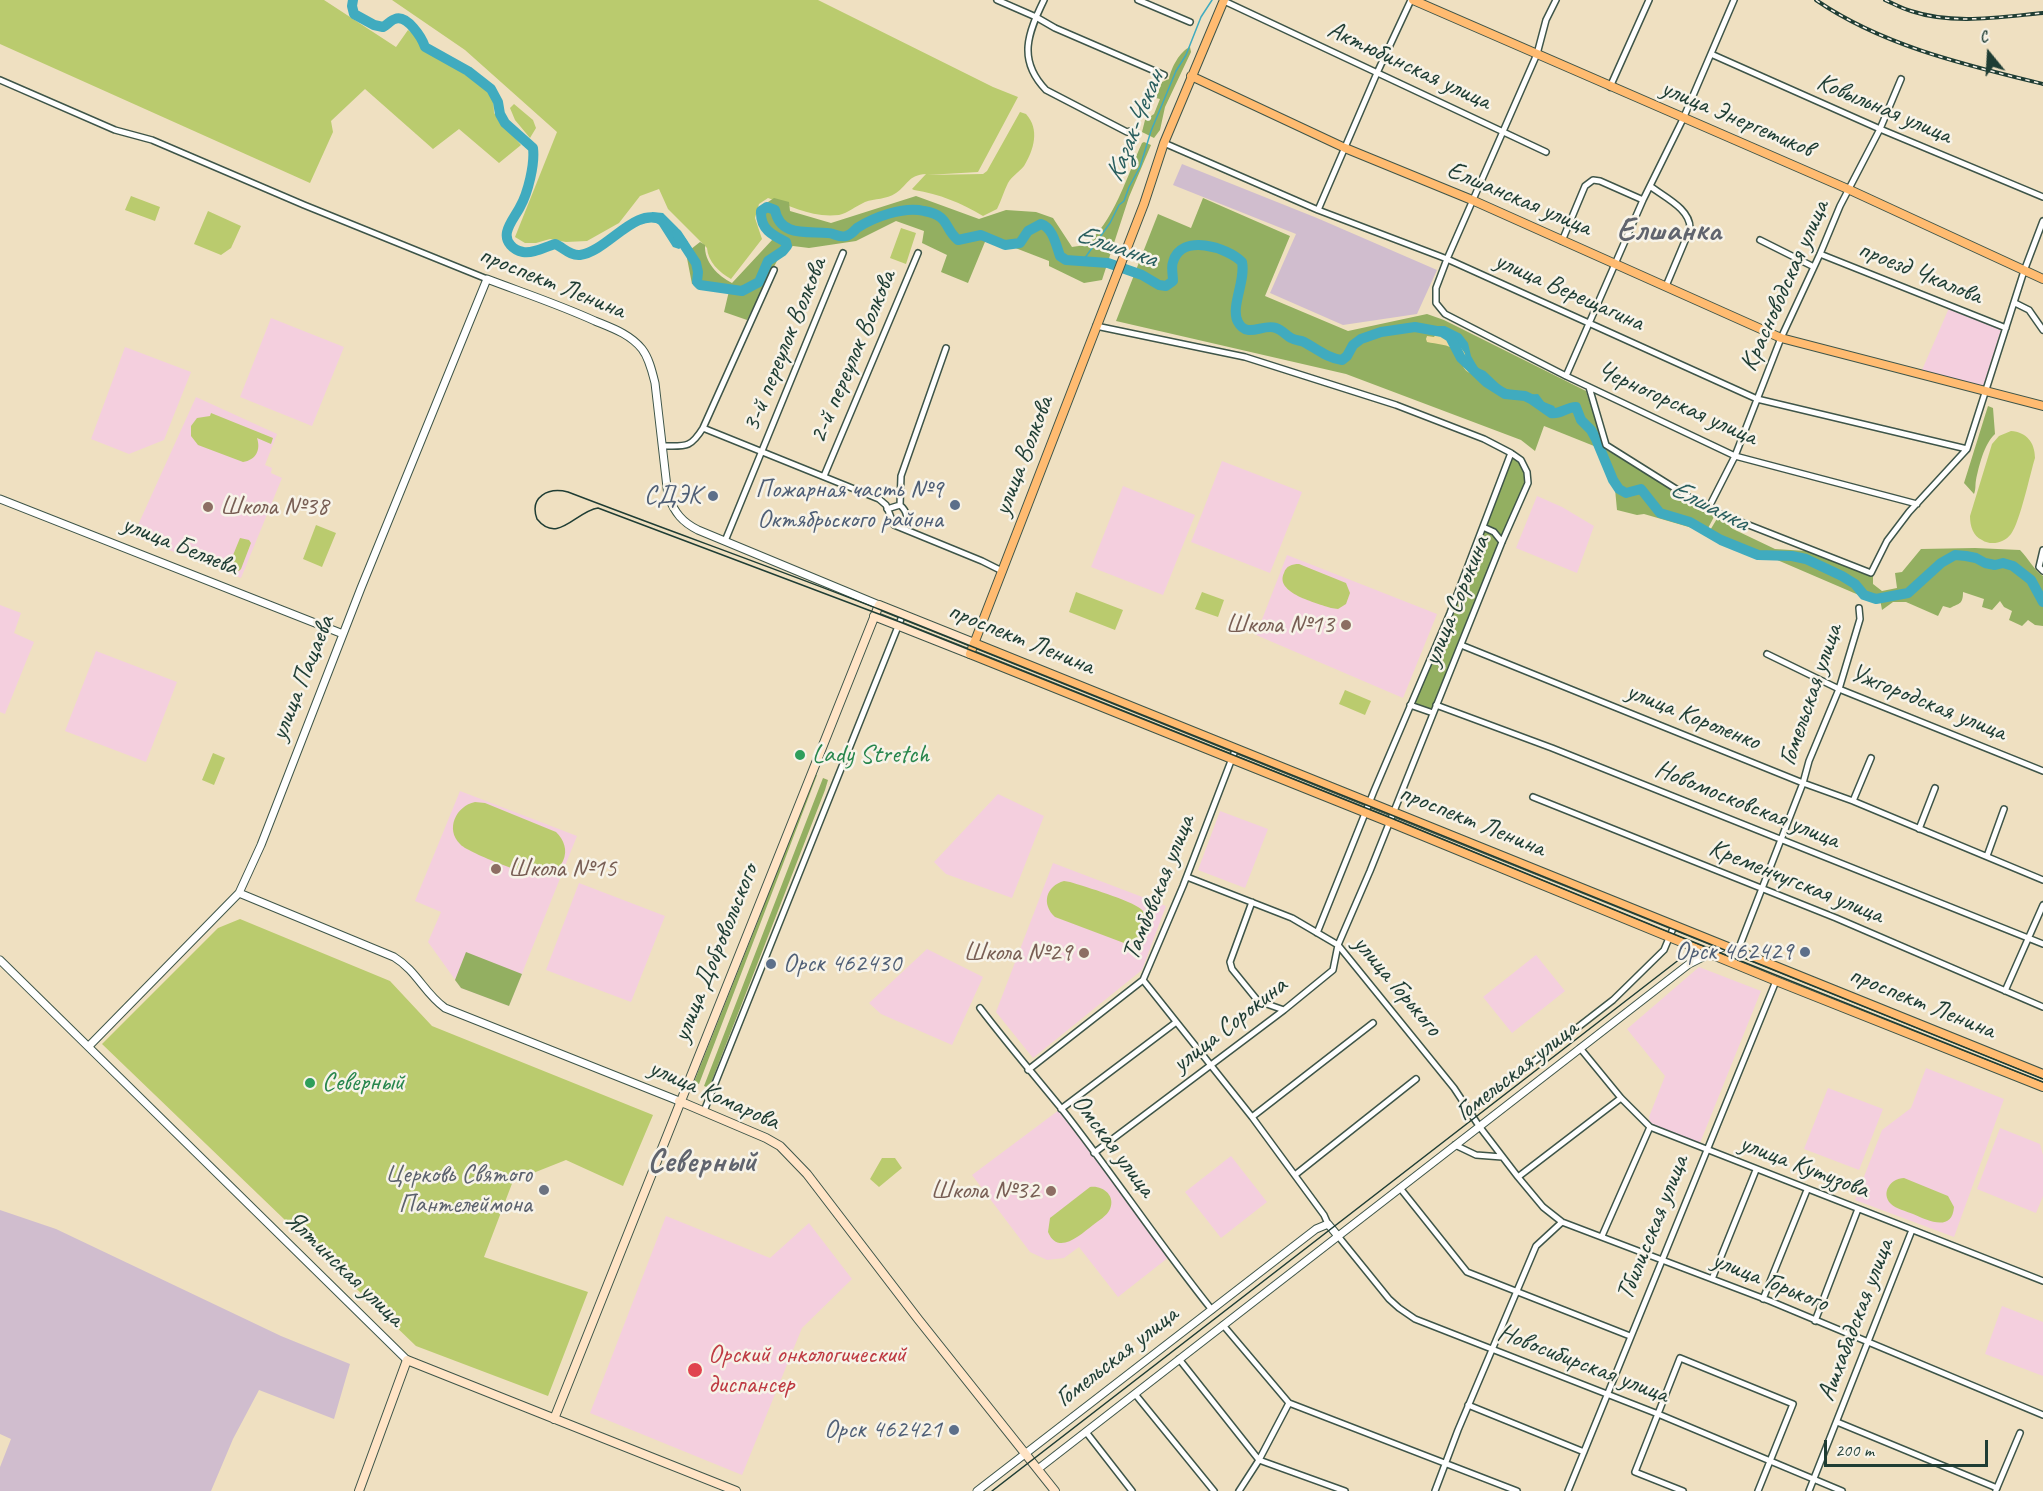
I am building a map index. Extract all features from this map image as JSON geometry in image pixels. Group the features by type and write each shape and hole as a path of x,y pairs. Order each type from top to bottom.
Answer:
{"main road":[{"name":"улица Энергетиков","path":"1415,0 1850,190 2043,279"},
{"name":"улица Волкова","path":"970,654 1144,204 1164,143 1224,1"},
{"name":"Елшанская улица","path":"1191,76 1346,148 1472,200 1781,338 2043,406"},
{"name":"проспект Ленина","path":"879,604 2040,1072"},
{"name":"улица Добровольского","path":"554,1419 879,604"},
{"name":"проспект Ленина","path":"874,616 1366,812 1776,981 2043,1087"},
{"name":"улица Комарова","path":"679,1101 766,1138 780,1146 807,1174 918,1319 1055,1491"},
{"name":"Ялтинская улица","path":"407,1360 736,1491"},
{"path":"358,1491 407,1360"}],"street":[{"path":"997,0 1164,75"},
{"path":"1044,0 1036,17 1026,54 1036,80 1046,90 1127,132 1135,130"},
{"path":"1138,0 1190,22"},
{"path":"1318,210 1377,73 1415,0"},
{"path":"1447,259 1537,54 1546,20 1556,0"},
{"path":"1610,87 1649,0"},
{"path":"1566,376 1588,321 1683,119 1734,0"},
{"name":"Актюбинская улица","path":"1224,1 1546,152"},
{"name":"Ковыльная улица","path":"1711,54 1880,129 2043,197"},
{"name":"Красноводская улица","path":"1708,509 1735,456 1781,338 1840,206 1880,129 1900,79"},
{"name":"проспект Ленина","path":"0,80 115,130 152,140 304,205 488,279 561,305 625,334 643,350 652,371 668,496 673,509 687,524 879,604"},
{"name":"улица Верещагина","path":"1164,143 1318,210 1447,259 1757,399 1966,449"},
{"path":"1562,241 1585,186 1593,180 1643,200"},
{"path":"1650,186 1686,214 1690,223 1690,229 1666,286"},
{"path":"1589,387 1606,445 1708,509 1871,573 1887,541 1909,512 1966,449 2024,271 2043,221"},
{"path":"1760,240 1814,267"},
{"name":"3-й переулок Волкова","path":"725,541 843,253"},
{"name":"2-й переулок Волкова","path":"824,476 918,253"},
{"name":"проезд Чкалова","path":"1820,254 2006,328"},
{"name":"Черногорская улица","path":"1447,259 1436,288 1436,303 1446,314 1566,376 1735,456 1917,504"},
{"path":"662,446 687,446 695,440 703,428 774,270"},
{"name":"улица Пацаева","path":"89,1046 239,893 261,845 343,634 488,279"},
{"path":"2015,303 2029,310 2043,330"},
{"path":"1096,326 1245,357 1396,405 1484,439 1510,453"},
{"path":"900,505 901,476 946,348"},
{"path":"703,428 879,500 886,505 894,525 982,561 1002,572"},
{"name":"улица Сорокина","path":"1094,1153 1284,1010 1333,970 1338,945 1528,483 1527,472 1521,460 1510,453 1450,613 1317,933"},
{"name":"улица Беляева","path":"0,499 122,545 343,634"},
{"path":"887,509 900,505"},
{"path":"900,505 907,511 908,516 904,529"},
{"path":"1483,527 1494,532 1502,542"},
{"path":"2043,550 2038,567 2043,571"},
{"name":"Гомельская улица","path":"1733,963 1839,689 1860,619 1859,608"},
{"name":"улица Добровольского","path":"704,1111 903,614"},
{"name":"улица Короленко","path":"1461,645 1853,801 2043,880"},
{"name":"Ужгородская улица","path":"1767,654 1839,689 2043,771"},
{"path":"1032,679 1037,668"},
{"path":"1092,703 1096,692"},
{"path":"1410,705 1433,713"},
{"name":"Новомосковская улица","path":"1436,705 1552,748 2043,944"},
{"path":"1195,745 1200,733"},
{"name":"Тамбовская улица","path":"1028,1070 1143,980 1187,877 1236,748"},
{"path":"1853,801 1871,758"},
{"path":"1281,779 1287,768"},
{"path":"1919,829 1935,788"},
{"name":"Кременчугская улица","path":"1533,797 1836,918 2043,1007"},
{"path":"1987,856 2004,809"},
{"path":"1504,869 1508,859"},
{"name":"улица Горького","path":"1187,877 1292,918 1338,945 1447,1078 1479,1126 1518,1177 1543,1206 1562,1222 1763,1299 2043,1415"},
{"name":"улица Комарова","path":"239,893 394,957 408,965 435,1000 446,1008 679,1101"},
{"path":"1252,902 1230,962 1232,969 1258,1001 1284,1010"},
{"path":"2005,991 2043,905"},
{"name":"Гомельская улица","path":"1470,1113 1613,1000 1664,950 1674,926"},
{"name":"Гомельская улица","path":"1038,1469 1689,964 1725,946"},
{"name":"Ялтинская улица","path":"0,960 407,1360"},
{"path":"1143,980 1252,1117 1338,1236"},
{"name":"Тбилисская улица","path":"1568,1491 1776,981"},
{"path":"1830,1002 1835,990"},
{"name":"Омская улица","path":"980,1008 1061,1109 1212,1310"},
{"path":"1061,1109 1175,1023"},
{"path":"1252,1117 1373,1023"},
{"path":"1935,1044 1940,1032"},
{"name":"улица Кутузова","path":"1580,1048 1621,1098 1650,1128 2043,1281"},
{"path":"2005,1072 2009,1060"},
{"path":"2033,1083 2040,1072"},
{"path":"1295,1175 1416,1079"},
{"path":"1518,1177 1621,1098"},
{"path":"1602,1236 1650,1128"},
{"path":"1455,1145 1476,1155 1502,1157"},
{"path":"1712,1279 1756,1170"},
{"path":"1400,1188 1467,1272 1630,1336"},
{"path":"1763,1299 1807,1190"},
{"path":"1815,1321 1858,1209"},
{"path":"1435,1491 1491,1349 1536,1246 1562,1222"},
{"name":"Гомельская улица","path":"977,1491 1316,1229 1328,1224"},
{"name":"Ашхабадская улица","path":"1809,1491 1912,1230"},
{"name":"Новосибирская улица","path":"1338,1236 1399,1308 1427,1325 1659,1414 1842,1491"},
{"path":"1223,1325 1289,1403 1517,1491"},
{"path":"1683,1491 1635,1472 1680,1358 1793,1404 1758,1491"},
{"path":"1179,1359 1260,1460 1345,1491"},
{"path":"1135,1394 1214,1491"},
{"path":"1239,1491 1260,1460 1289,1403"},
{"path":"1468,1406 1584,1452"},
{"path":"1837,1422 1996,1490 2020,1433"},
{"path":"1086,1432 1132,1491"}],"shaded area":[{"path":"1182,164 1317,218 1437,270 1417,314 1343,325 1270,293 1296,234 1173,185"},
{"path":"1949,308 2001,330 1983,387 1922,370"},
{"path":"271,318 344,347 312,426 240,397"},
{"path":"125,347 191,372 164,440 129,454 91,439"},
{"name":"Школа №38","path":"196,397 277,434 265,465 272,468 271,473 282,478 241,578 133,536"},
{"path":"1222,461 1302,492 1270,573 1191,542"},
{"path":"1123,486 1195,515 1163,595 1091,567"},
{"path":"1537,496 1562,507 1594,526 1577,573 1516,548"},
{"name":"Школа №13","path":"1287,555 1437,614 1403,698 1256,635"},
{"path":"0,605 21,613 14,633 34,642 5,714 0,712"},
{"path":"96,651 177,682 146,762 65,731"},
{"name":"Школа №15","path":"460,791 577,836 509,1006 461,988 428,942 441,912 415,901"},
{"path":"998,794 1044,816 1012,898 946,874 934,862"},
{"path":"1220,811 1268,829 1245,888 1198,870"},
{"name":"Школа №29","path":"1053,863 1166,906 1142,970 1033,1058 996,1012"},
{"path":"579,883 665,916 631,1002 546,970"},
{"path":"927,949 983,977 952,1045 881,1014 869,1003"},
{"path":"1536,955 1565,991 1512,1033 1483,997"},
{"path":"1699,967 1761,991 1700,1143 1651,1125 1649,1117 1665,1076 1627,1029"},
{"path":"1926,1068 2004,1099 1954,1237 1855,1200 1882,1130 1911,1108"},
{"path":"1828,1088 1883,1109 1859,1170 1804,1149"},
{"name":"Школа №32","path":"1059,1110 1169,1257 1118,1297 1079,1247 1064,1258 1047,1260 1030,1252 972,1175"},
{"path":"2000,1128 2040,1144 2043,1155 2043,1196 2036,1213 1977,1189"},
{"path":"1231,1156 1267,1202 1221,1238 1185,1192"},
{"path":"0,1210 56,1229 281,1336 350,1364 334,1419 259,1390 233,1439 211,1491 0,1491 0,1467 11,1439 0,1434"},
{"name":"Орский онкологический диспансер","path":"666,1216 770,1258 809,1223 852,1279 802,1328 742,1475 590,1413"},
{"path":"2002,1306 2043,1322 2043,1376 1985,1354"}],"green space":[{"path":"0,0 324,0 396,47 408,30 493,95 494,113 521,145 499,163 459,129 433,149 365,89 331,121 333,132 310,183 0,44"},
{"path":"392,0 818,0 993,87 1018,97 978,172 927,175 983,174 987,171 1020,112 1026,114 1033,126 1033,146 1024,166 1008,183 997,209 983,216 950,200 912,189 926,174 915,176 892,195 865,202 839,215 819,215 768,198 759,204 755,218 762,239 731,279 715,266 709,258 707,248 668,209 659,189 640,196 619,223 587,241 566,242 550,239 525,243 515,237 557,132 465,50"},
{"path":"1190,47 1191,52 1165,107 1160,130 1154,138 1142,132 1145,120 1154,114 1160,99 1156,98 1162,82 1169,79 1176,60"},
{"path":"514,104 533,120 536,128 530,138 515,120 510,108"},
{"path":"1144,142 1151,145 1129,197 1102,280 1084,283 1049,266 1049,261 987,237 968,283 941,272 947,255 922,243 924,231 896,221 856,241 809,248 793,246 780,255 747,320 724,312 729,291 692,284 686,253 700,242 705,245 709,263 732,283 773,239 759,221 762,206 774,198 789,202 790,211 831,223 916,196 979,219 1006,210 1036,212 1053,218 1072,247 1082,245 1095,236 1111,212"},
{"path":"131,196 160,207 155,221 125,210"},
{"path":"1203,198 1290,236 1265,296 1348,331 1427,314 1444,320 1586,391 1605,449 1715,515 1706,532 1644,514 1637,515 1617,510 1615,489 1599,448 1544,426 1535,451 1521,440 1346,374 1116,321 1158,214 1191,228"},
{"path":"208,211 241,226 231,248 221,255 194,244"},
{"path":"901,228 916,233 906,264 890,258"},
{"path":"1988,406 1993,408 1995,434 1982,455 1974,494 1964,483"},
{"path":"211,413 273,438 271,444 257,438 256,454 243,462 198,445 191,436 191,426 197,418 210,416"},
{"path":"2011,431 2021,433 2029,439 2035,458 2021,509 2011,534 2005,540 1989,543 1974,533 1970,516 1992,444 1999,436"},
{"path":"1511,453 1521,460 1528,483 1433,713 1411,705"},
{"path":"1718,517 1733,529 1775,549 1806,551 1873,576 1873,584 1882,591 1897,588 1895,573 1902,572 1921,549 2020,550 2043,576 2043,626 2035,625 2028,620 2022,626 2009,620 2012,611 2004,607 2000,601 1992,610 1982,607 1984,599 1963,592 1960,603 1950,608 1943,606 1938,616 1906,602 1893,602 1882,610 1880,599 1874,596 1868,599 1761,553 1722,543 1711,537 1713,534 1709,532"},
{"path":"316,525 336,533 322,567 303,559"},
{"path":"240,538 249,540 251,543 239,571 229,565"},
{"path":"1299,564 1346,583 1350,593 1346,604 1338,609 1331,608 1291,592 1285,586 1284,573 1290,566"},
{"path":"1076,592 1123,610 1115,630 1069,612"},
{"path":"1202,592 1224,600 1218,617 1195,609"},
{"path":"1345,690 1371,701 1365,715 1339,704"},
{"path":"213,753 225,758 214,785 202,780"},
{"path":"813,774 817,775 699,1084 694,1082"},
{"path":"823,778 828,780 825,790 709,1088 704,1086"},
{"path":"485,803 556,832 565,849 563,861 559,867 548,875 525,873 465,848 456,838 453,825 458,813 468,804"},
{"path":"1064,881 1135,905 1145,914 1147,928 1145,934 1136,942 1124,943 1055,917 1048,907 1048,896 1053,887"},
{"path":"240,919 390,981 432,1026 653,1115 623,1186 566,1160 513,1181 484,1257 588,1292 548,1396 416,1346 102,1044 218,928"},
{"path":"466,952 522,974 509,1006 461,988 455,980"},
{"path":"882,1158 895,1158 902,1168 879,1187 870,1179"},
{"path":"1904,1178 1948,1196 1954,1207 1949,1220 1932,1221 1898,1209 1891,1204 1887,1191 1891,1183"},
{"path":"1090,1187 1107,1192 1111,1199 1109,1212 1076,1238 1063,1243 1052,1239 1048,1232 1050,1218"}],"sand":[{"path":"1437,332 1441,336 1451,336 1464,352 1468,366 1477,374 1465,369 1459,355 1453,349 1427,342 1427,336 1434,337"}],"water":[{"path":"652,212 663,213 688,242 679,249 673,247 659,225 650,216"},
{"path":"1437,326 1445,326 1461,334 1468,343 1471,356 1478,368 1485,371 1502,387 1522,395 1538,394 1544,402 1554,406 1557,412 1549,412 1537,402 1514,397 1478,379 1477,372 1466,363 1465,353 1451,336 1441,336 1434,331"}],"waterway":[{"name":"Елшанка","path":"353,0 354,14 374,25 383,27 392,20 400,18 404,20 421,38 425,47 468,71 491,89 505,123 533,148 532,170 528,186 507,232 507,239 513,247 527,252 555,244 570,253 580,255 601,246 642,219 652,217 662,220"},
{"name":"Казак-Чекан","path":"1082,262 1110,223 1119,205 1124,201 1140,167 1151,131 1176,71 1186,55 1201,17 1212,0"},
{"name":"Елшанка","path":"677,234 696,263 697,282 700,285 742,291 759,282 768,261 787,246 786,242 765,227 761,211 767,207 775,210 782,225 788,229 841,236 849,235 880,216 907,210 924,211 939,216 958,240 981,235 1005,245 1020,243 1028,231 1041,224 1051,233 1060,256 1066,260 1108,263 1166,286 1173,281 1172,264 1178,253 1194,245 1216,248 1242,262 1242,277 1236,309 1236,316 1242,327 1251,330 1276,328 1293,339 1342,360 1353,345 1361,339 1381,332 1415,327 1442,332 1450,337 1461,358 1486,382 1505,394 1525,396 1551,413 1576,407 1581,420 1596,439 1619,489 1626,493 1641,489 1660,513 1690,522 1721,540 1758,555 1792,556 1806,559 1842,576 1855,584 1864,595 1876,599 1908,593 1941,563 1955,555 1976,558 1995,565 2003,563 2013,566 2031,580 2043,602"}],"tram line":[{"path":"2043,1079 881,610 568,492 554,491 538,499 535,511 537,519 552,529 560,528 590,510 598,508 900,622 2043,1082"},
{"path":"992,1491 1676,962 1688,954 1711,947"}],"railway":[{"path":"1816,0 1842,16 1897,42 1955,61 2043,84"},
{"path":"1885,0 1908,10 1943,18 1977,19 2043,13"}],"place":[{"name":"СДЭК","path":"713,496"},
{"name":"Пожарная часть №9 Октябрьского района","path":"955,505"},
{"name":"Школа №38","path":"208,507"},
{"name":"Школа №13","path":"1346,625"},
{"name":"Lady Stretch","path":"800,755"},
{"name":"Школа №15","path":"496,869"},
{"name":"Орск 462429","path":"1805,952"},
{"name":"Школа №29","path":"1084,953"},
{"name":"Орск 462430","path":"771,964"},
{"name":"Северный","path":"310,1083"},
{"name":"Церковь Святого Пантелеймона","path":"544,1190"},
{"name":"Школа №32","path":"1051,1191"},
{"name":"Орский онкологический диспансер","path":"695,1370"},
{"name":"Орск 462421","path":"954,1430"}],"district":[{"name":"Елшанка","path":"1669,232"},
{"name":"Северный","path":"702,1163"}]}
